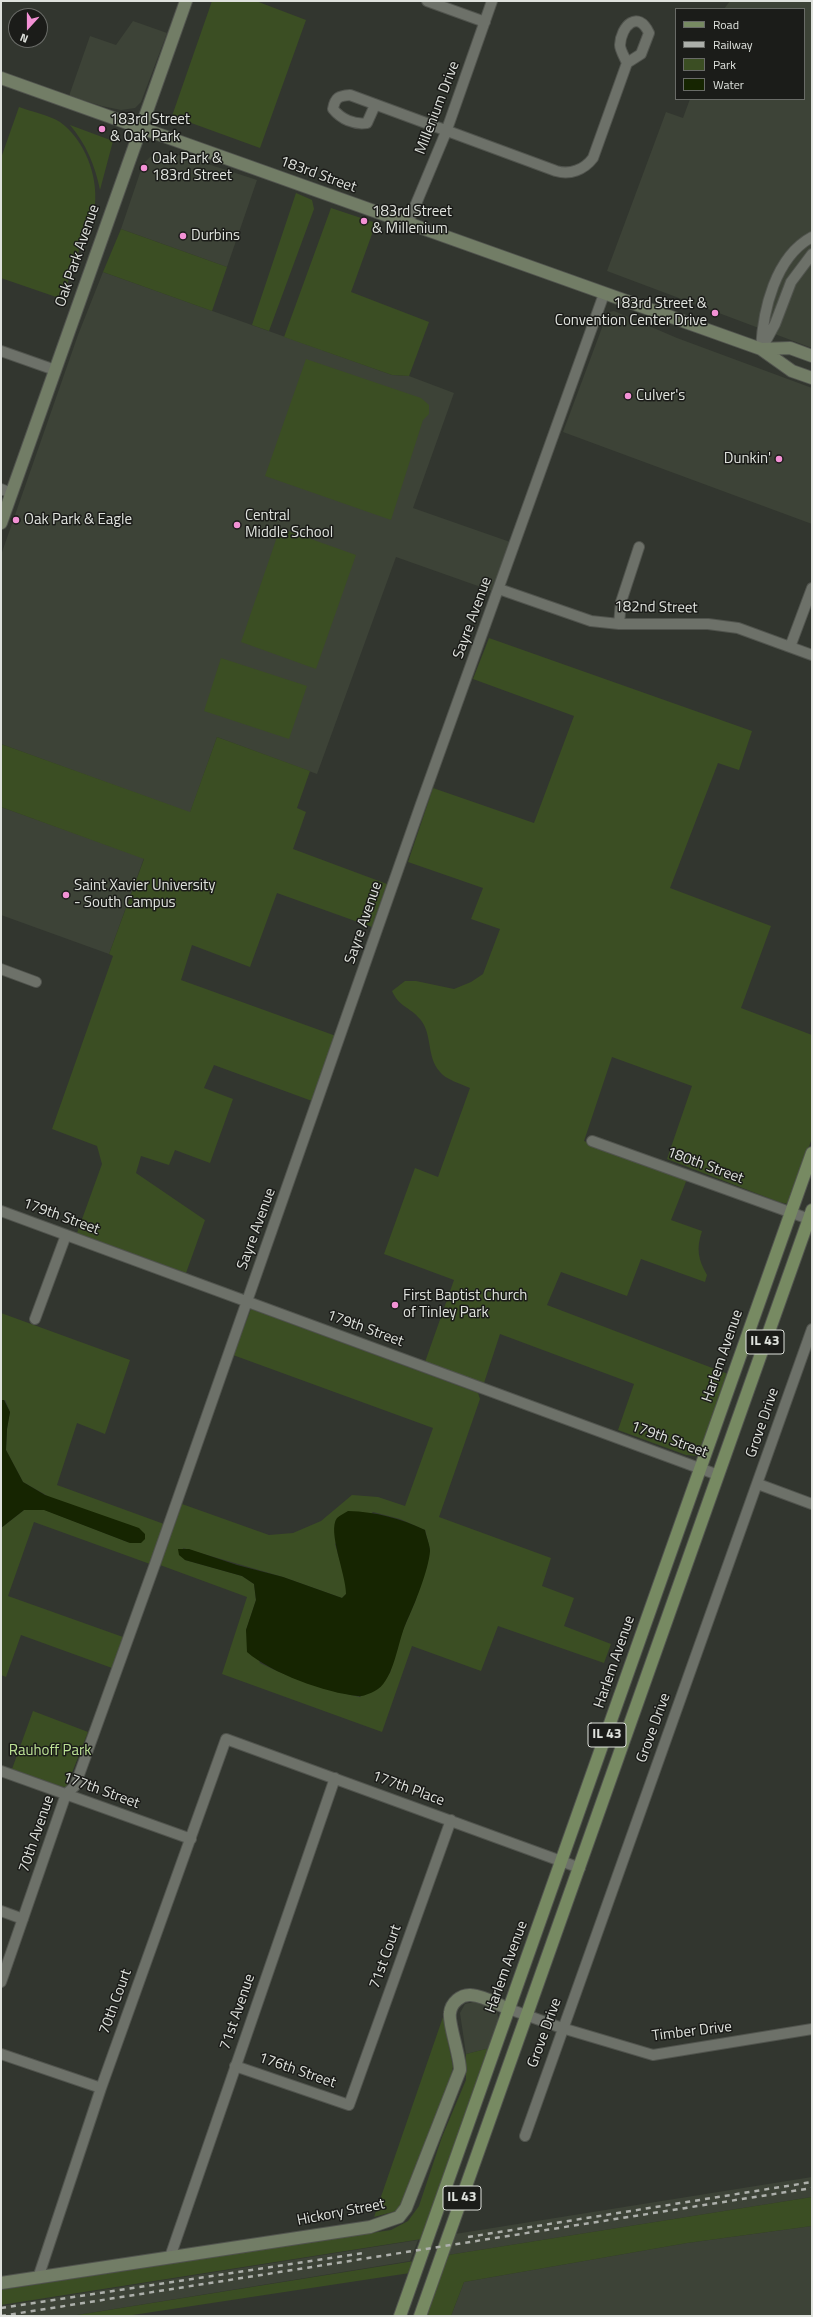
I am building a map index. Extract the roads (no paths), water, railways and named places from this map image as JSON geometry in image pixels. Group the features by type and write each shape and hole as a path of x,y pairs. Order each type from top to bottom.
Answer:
{"main road":[{"name":"Harlem Avenue","path":"400,2316 812,1153"},
{"name":"IL 43","path":"420,2316 526,2015 580,1868 810,1215"},
{"path":"614,1714 632,1720"}],"street":[{"name":"Oak Park Avenue","path":"1,523 6,491 55,370 186,1"},
{"path":"427,1 485,22"},
{"name":"Millenium Drive","path":"408,224 446,132 492,1"},
{"path":"375,105 556,171 565,172 578,170 589,162 596,153 627,63"},
{"name":"183rd Street","path":"1,78 761,350 792,371 812,378"},
{"path":"761,350 762,320 784,261 799,244 812,236"},
{"path":"761,350 775,324 791,282 812,254"},
{"name":"Sayre Avenue","path":"155,1564 421,804 604,294"},
{"name":"183rd Street","path":"761,350 790,348 812,356"},
{"path":"1,351 55,370"},
{"path":"620,624 621,602 640,547"},
{"path":"790,647 812,588"},
{"name":"182nd Street","path":"499,589 591,621 620,624 708,624 738,628 812,655"},
{"path":"1,969 36,982"},
{"name":"180th Street","path":"592,1141 791,1213 810,1215"},
{"name":"179th Street","path":"1,1211 246,1303 718,1475"},
{"path":"35,1319 66,1235"},
{"name":"Grove Drive","path":"525,2136 562,2028 758,1484 812,1329"},
{"path":"758,1484 812,1504"},
{"name":"70th Avenue","path":"1,1982 66,1794 75,1786 155,1564"},
{"name":"177th Place","path":"226,1739 580,1868"},
{"name":"70th Court","path":"38,2278 101,2088 226,1739"},
{"name":"177th Street","path":"1,1771 190,1839"},
{"name":"71st Avenue","path":"170,2257 335,1778"},
{"name":"71st Court","path":"349,2105 451,1820"},
{"path":"1,1911 23,1919"},
{"name":"Hickory Street","path":"1,2283 370,2227 399,2217 413,2196 460,2070 460,2056 450,2018 453,2004 464,1995 469,1995 509,2009"},
{"name":"Timber Drive","path":"509,2009 562,2028 653,2055 812,2029"},
{"path":"1,2054 101,2088"},
{"name":"176th Street","path":"235,2066 349,2105"}],"water":[{"path":"1,1400 4,1400 10,1412 7,1429 6,1450 23,1482 45,1495 139,1528 145,1534 145,1539 141,1543 130,1543 44,1510 24,1510 1,1528"},
{"path":"348,1511 388,1516 425,1530 430,1551 424,1577 403,1631 388,1677 374,1692 360,1696 331,1691 300,1681 257,1660 247,1652 246,1630 256,1600 254,1584 242,1576 185,1560 179,1555 178,1549 189,1549 237,1565 283,1577 342,1598 346,1594 334,1533 337,1518"}],"railway":[{"path":"468,2237 812,2182"},
{"path":"1,2316 812,2188"},
{"path":"1,2308 364,2253"}],"place":[{"name":"183rd Street & Oak Park","path":"102,129"},
{"name":"Oak Park & 183rd Street","path":"144,168"},
{"name":"183rd Street & Millenium","path":"364,221"},
{"name":"Durbins","path":"183,236"},
{"name":"183rd Street & Convention Center Drive","path":"715,313"},
{"name":"Culver's","path":"628,396"},
{"name":"Dunkin'","path":"779,459"},
{"name":"Oak Park & Eagle","path":"16,520"},
{"name":"Central Middle School","path":"237,525"},
{"name":"Saint Xavier University - South Campus","path":"66,895"},
{"name":"First Baptist Church of Tinley Park","path":"395,1305"}],"park label":[{"name":"Rauhoff Park","path":"50,1751"}]}
